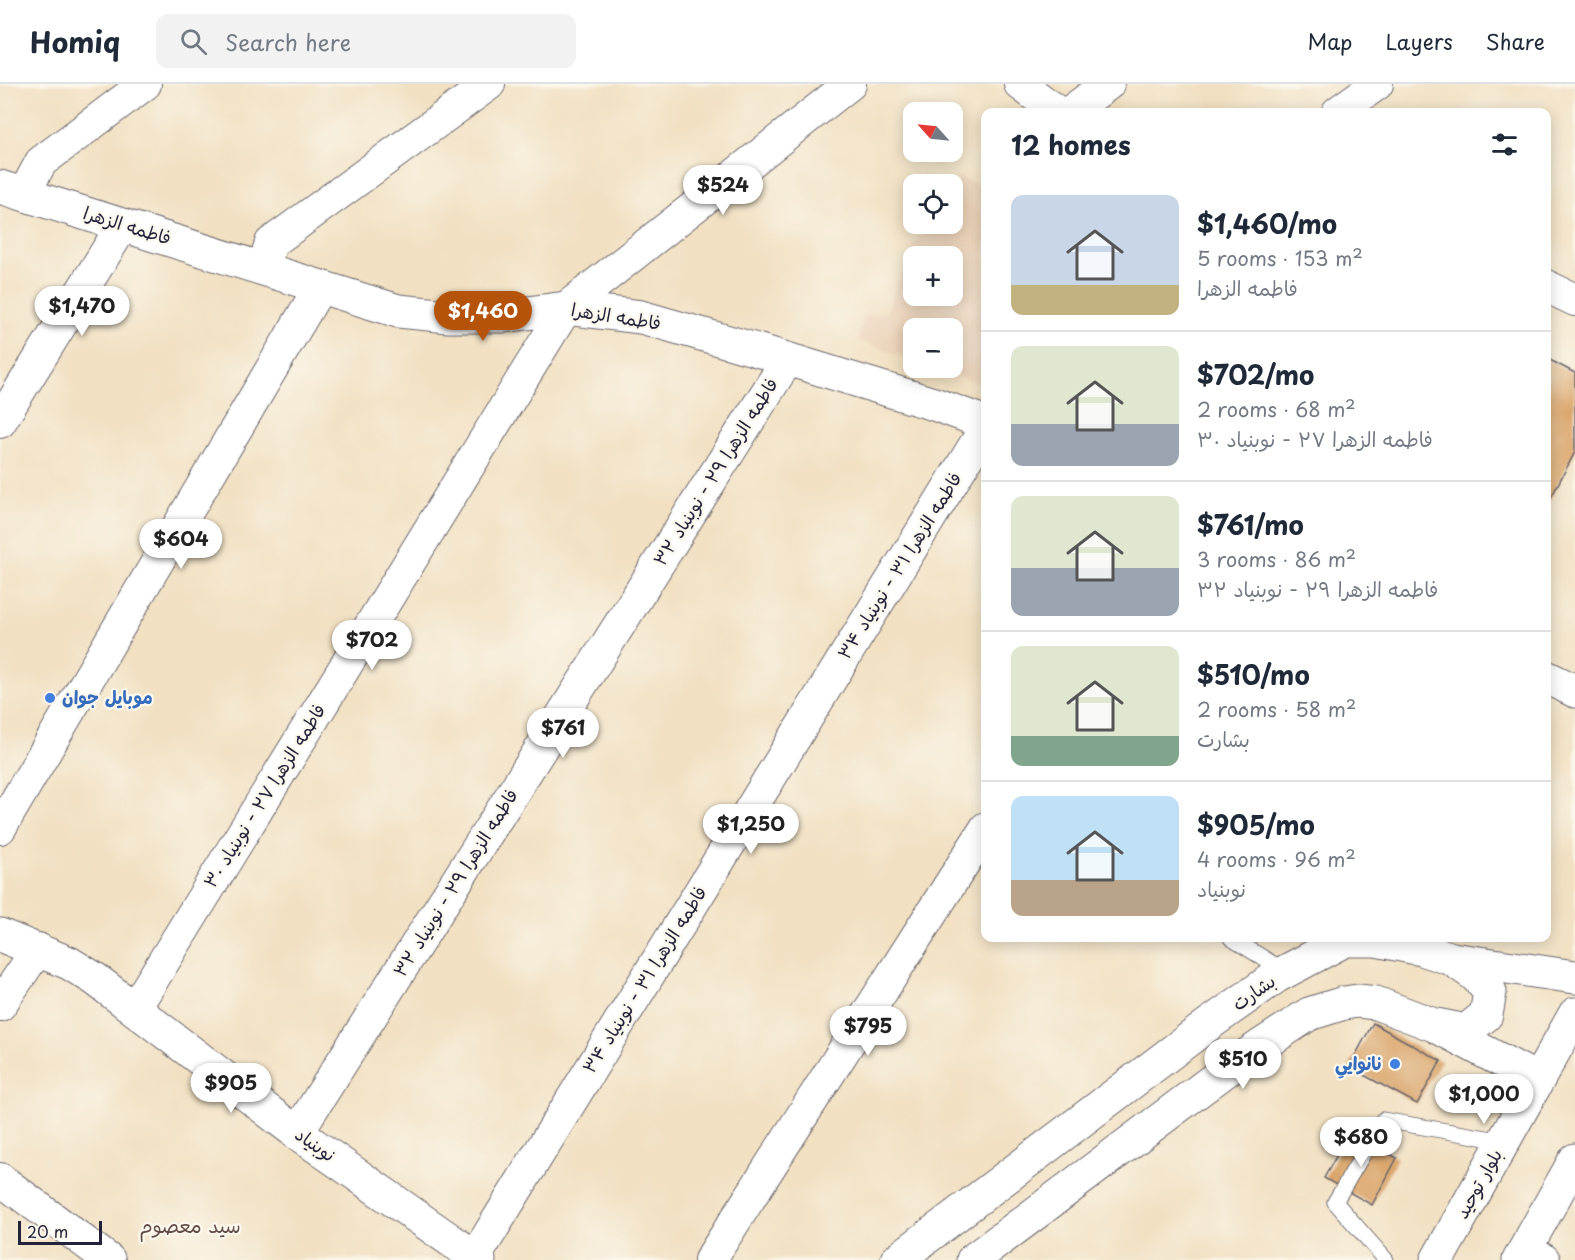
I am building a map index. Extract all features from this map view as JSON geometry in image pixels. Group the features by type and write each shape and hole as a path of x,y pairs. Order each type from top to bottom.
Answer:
{"street":[{"path":"12,190 41,162 145,84"},
{"path":"263,269 271,243 489,84"},
{"path":"566,308 850,84"},
{"path":"1020,84 1052,108"},
{"path":"1075,108 1108,84"},
{"path":"1344,108 1377,84"},
{"name":"فاطمه الزهرا","path":"12,190 398,311 449,316 504,316 566,308 641,317 937,405 981,423"},
{"path":"0,422 123,225"},
{"path":"0,828 320,287"},
{"path":"1551,288 1575,300"},
{"name":"فاطمه الزهرا ۲۷ - نوبنیاد ۳۰","path":"135,1008 566,308"},
{"name":"فاطمه الزهرا ۲۹ - نوبنیاد ۳۲","path":"297,1133 788,359"},
{"name":"فاطمه الزهرا ۳۱ - نوبنیاد ۳۴","path":"477,1258 981,433"},
{"path":"1551,679 1575,691"},
{"path":"710,1260 981,836"},
{"name":"نوبنیاد","path":"0,935 38,949 78,968 135,1008 297,1133 477,1258"},
{"name":"بشارت","path":"897,1260 1209,1024 1286,972 1342,942"},
{"name":"بشارت","path":"1386,942 1422,949 1452,959 1575,977"},
{"path":"0,1005 38,949"},
{"path":"1434,1025 1466,1031 1486,1015 1490,992 1476,976 1452,959"},
{"path":"973,1260 1240,1059 1309,1014 1358,1001 1387,1007 1434,1025 1538,1080"},
{"name":"بلوار توحید","path":"1437,1260 1575,1014"},
{"path":"1530,1256 1575,1160"},
{"path":"0,1179 109,1260"}],"lane":[{"path":"1237,942 1286,972"},
{"path":"1386,1260 1335,1202 1383,1120 1504,1141"}],"shaded area":[{"path":"963,179 981,186 981,385 963,378 963,318 903,318 903,356 858,340 864,316 886,313 903,272 903,306 963,306 963,246 914,245 921,234 963,234"}],"building":[{"path":"1551,361 1575,373 1575,452 1551,498"},
{"name":"نانواییِ","path":"1373,1023 1441,1061 1417,1104 1349,1067"},
{"path":"1350,1132 1397,1158 1372,1205 1324,1178"}],"place":[{"name":"موبایل جوان","path":"50,698"},
{"name":"نانواییِ","path":"1395,1064"}],"district":[{"name":"سید معصوم","path":"190,1226"}]}
